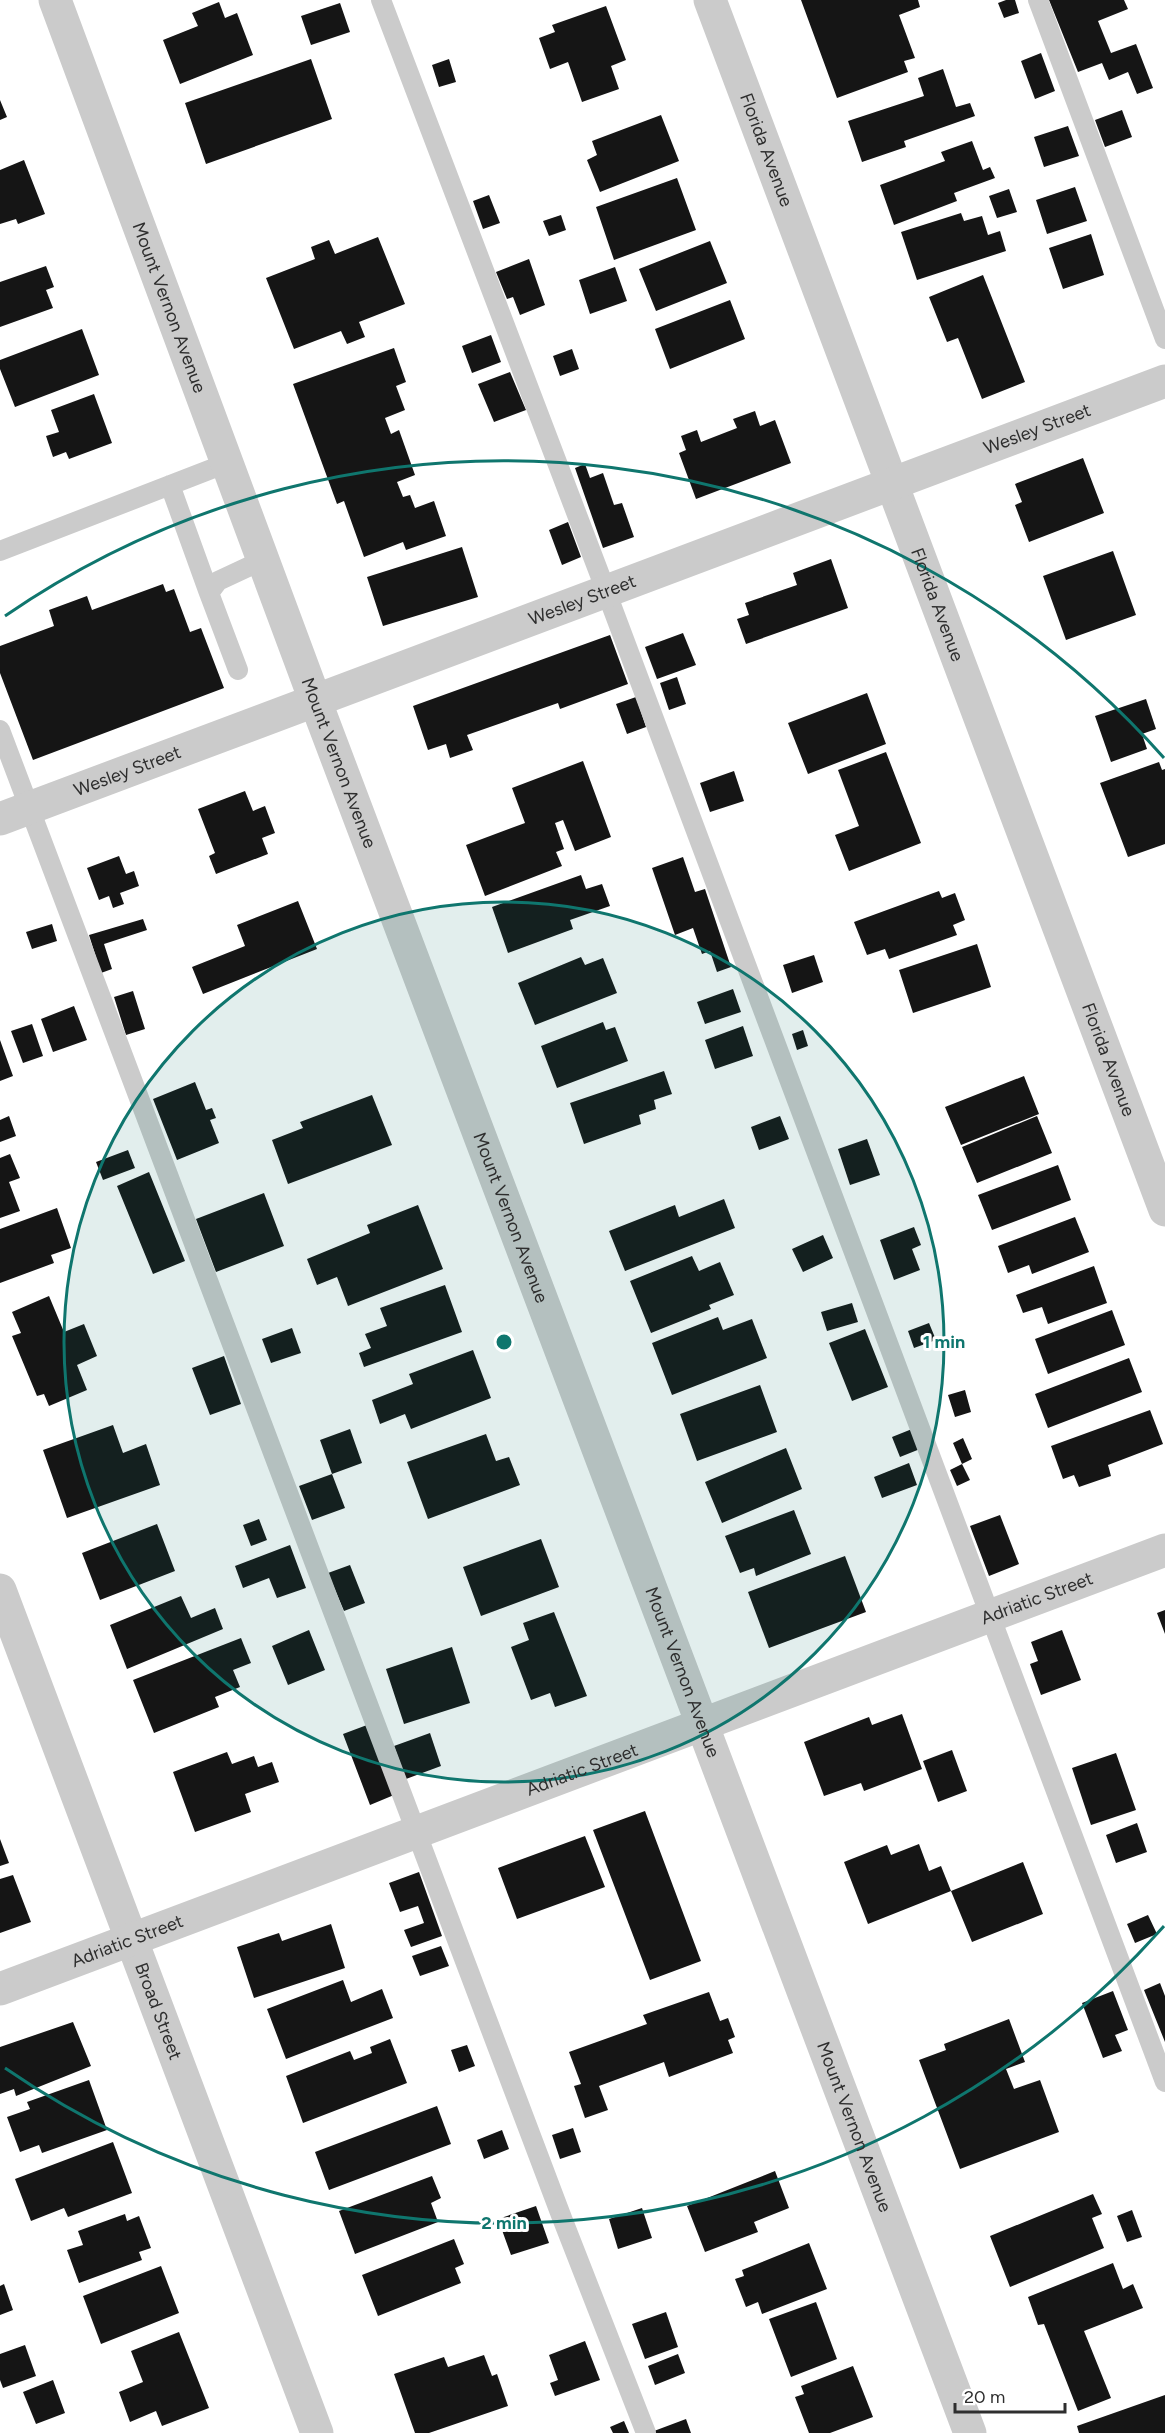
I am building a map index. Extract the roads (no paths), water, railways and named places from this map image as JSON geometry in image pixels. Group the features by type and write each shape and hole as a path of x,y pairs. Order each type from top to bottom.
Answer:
{"street":[{"name":"Mount Vernon Avenue","path":"55,0 315,700 970,2433"},
{"name":"Florida Avenue","path":"710,0 1165,1209"},
{"name":"Wesley Street","path":"15,814 1165,381"},
{"name":"Adriatic Street","path":"0,1989 1165,1550"},
{"name":"Broad Street","path":"0,1590 317,2433"}],"lane":[{"path":"381,0 992,1616 1165,2082"},
{"path":"1038,0 1165,339"},
{"path":"0,551 227,463"},
{"path":"170,485 238,670"},
{"path":"209,593 218,581 263,560"},
{"path":"0,729 15,814 417,1832 557,2207 646,2433"}]}
